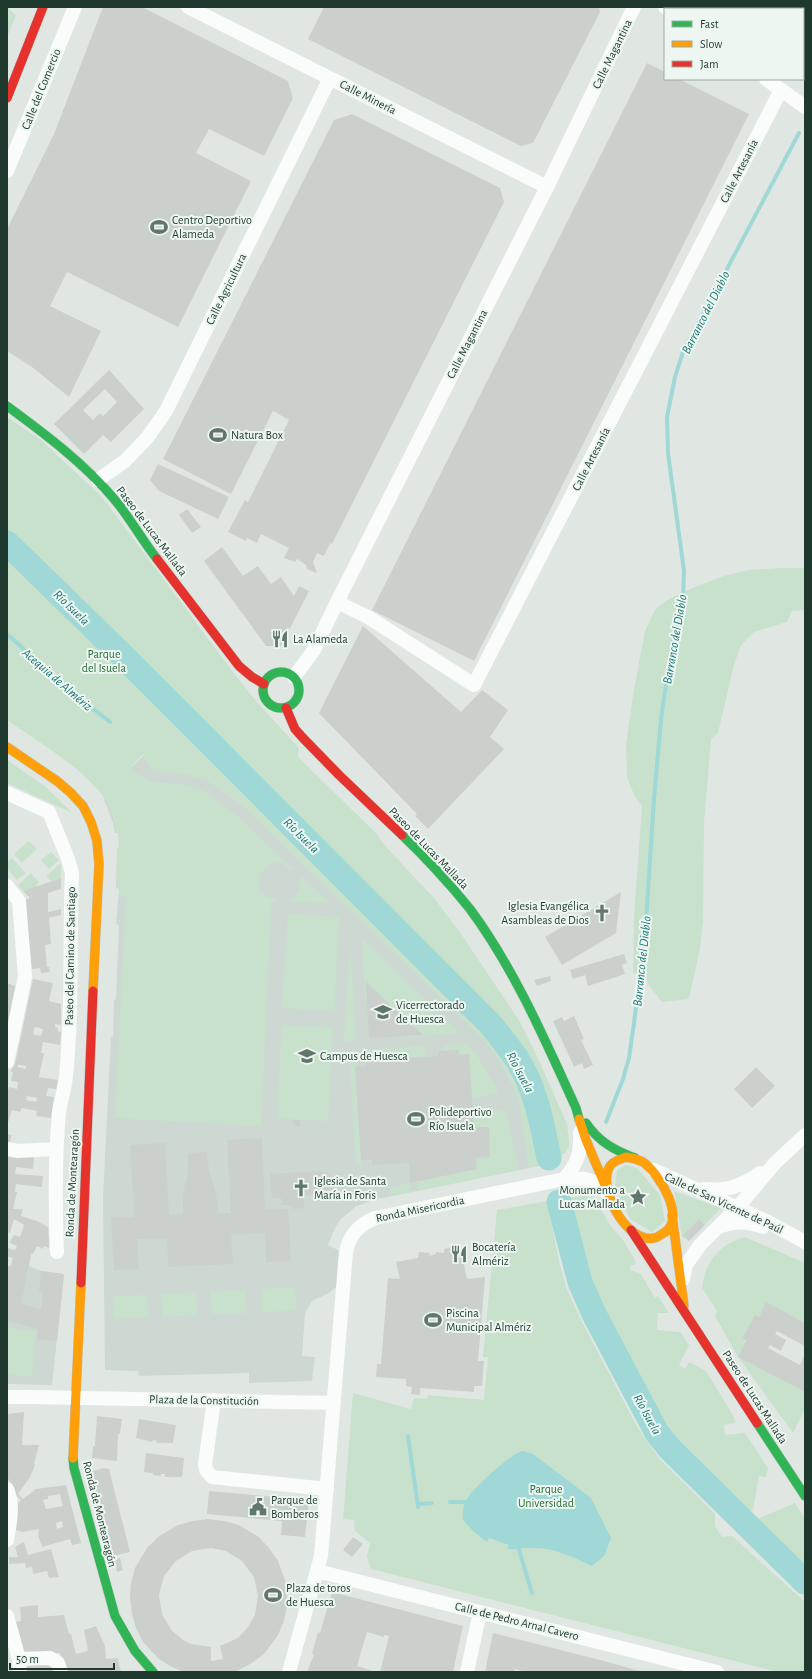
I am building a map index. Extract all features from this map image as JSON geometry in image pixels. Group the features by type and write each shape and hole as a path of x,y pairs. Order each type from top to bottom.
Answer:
{"main road":[{"path":"7,98 43,7"},
{"name":"Paseo de Lucas Mallada","path":"7,406 36,427 98,480 115,500 154,555 239,666 252,677 264,684"},
{"path":"284,672 294,677 300,692 297,700 286,708 278,708 269,704 264,695 264,684 270,676 274,673 284,672"},
{"name":"Paseo de Lucas Mallada","path":"286,708 295,729 303,738 424,857 449,884 492,941 536,1019 576,1108 591,1133 602,1144 630,1158"},
{"name":"Ronda de Montearagón","path":"7,747 66,788 79,800 92,821 99,846 75,1398 74,1468 115,1616 135,1651 153,1672"},
{"name":"Paseo de Lucas Mallada","path":"576,1108 579,1122 608,1194"},
{"path":"630,1158 648,1167 658,1178 666,1192 672,1215 672,1223 664,1234 653,1239 644,1238 631,1230 620,1218 608,1194 607,1174 611,1166 617,1160 630,1158"},
{"name":"Paseo de Lucas Mallada","path":"672,1215 685,1310"},
{"name":"Paseo de Lucas Mallada","path":"631,1230 685,1310 805,1496"}],"street":[{"name":"Calle del Comercio","path":"7,171 75,7"},
{"name":"Calle Minería","path":"188,7 547,187"},
{"name":"Calle Magantina","path":"294,677 314,650 547,187 634,7"},
{"name":"Calle Agricultura","path":"98,480 125,461 141,444 166,411 330,78"},
{"path":"767,80 805,107"},
{"name":"Calle Artesanía","path":"337,602 368,617 474,685 781,90"},
{"name":"Paseo del Camino de Santiago","path":"7,793 49,812 72,873 70,1005 66,1078 60,1110 56,1149 55,1215 58,1252"},
{"path":"7,886 19,901 25,977 7,1062"},
{"path":"564,1179 574,1168 579,1155 579,1122"},
{"path":"682,1288 686,1265 692,1254 713,1230 737,1208 775,1163 805,1135"},
{"path":"7,1149 18,1151 56,1149"},
{"name":"Ronda Misericordia","path":"564,1179 596,1165 617,1158 630,1158"},
{"path":"681,1183 702,1189 731,1189 743,1184 775,1163"},
{"name":"Calle de San Vicente de Paúl","path":"648,1167 802,1240"},
{"name":"Ronda Misericordia","path":"289,1672 321,1556 346,1252 351,1237 358,1229 375,1218 564,1179 582,1178 591,1180 599,1184 608,1194"},
{"name":"Calle de San Vicente de Paúl","path":"644,1238 662,1246 682,1248 695,1243 713,1230 726,1224 748,1222 802,1240"},
{"name":"Plaza de la Constitución","path":"7,1397 334,1403"},
{"path":"214,1400 205,1464 206,1470 212,1477 327,1489"},
{"path":"7,1489 9,1495 11,1520 7,1540"},
{"name":"Calle de Pedro Arnal Cavero","path":"317,1571 710,1671"},
{"path":"467,1672 480,1612"},
{"path":"7,1616 19,1665 50,1658 58,1663 61,1672"}],"shaded area":[{"name":"Campus de Huesca","path":"178,724 483,1029 512,1065 530,1110 539,1166 373,1200 355,1207 340,1220 328,1245 340,1251 337,1286 329,1293 312,1301 305,1313 302,1356 315,1357 312,1381 249,1383 249,1373 139,1376 138,1371 105,1370 103,1198 111,1037 113,1037 114,1000 116,999 119,925 116,924 119,889 116,888 117,848 119,847 118,833 115,833 104,799 117,781"},
{"path":"15,1250 31,1254 29,1266 41,1271 64,1274 52,1385 7,1384 7,1266 11,1266"}],"green space":[{"path":"7,7 16,15 7,38"},
{"name":"Parque del Isuela","path":"7,417 41,440 102,497 236,676 256,701 299,748 298,757 376,833 387,848 434,898 459,931 519,1020 567,1124 569,1147 566,1152 556,1157 543,1092 526,1055 498,1019 191,713 178,724 483,1029 502,1051 512,1065 523,1089 530,1114 539,1166 529,1168 521,1117 514,1090 505,1071 481,1037 244,807 208,781 182,773 155,772 150,767 143,754 129,769 152,782 180,784 204,791 236,815 293,869 291,871 282,864 273,863 266,867 261,873 259,881 260,889 265,896 276,899 276,901 271,903 261,1126 115,1118 126,896 119,895 120,888 117,887 117,849 120,848 119,832 116,832 114,820 106,800 86,778 74,767 7,720"},
{"path":"805,568 805,610 792,611 787,622 754,632 741,645 734,665 718,733 711,739 704,823 703,921 700,948 689,999 662,1002 648,984 646,974 633,973 634,917 642,806 635,797 627,777 626,744 634,689 645,631 655,610 667,600 697,586 724,576 749,570"},
{"path":"7,760 46,787 72,813 7,783"},
{"path":"29,841 37,849 22,863 14,854"},
{"path":"51,852 59,860 49,869 41,860"},
{"path":"12,858 26,873 17,880 7,869 7,862"},
{"path":"61,863 61,878 51,881 46,876"},
{"path":"31,873 39,882 36,885 38,886 23,891 18,885"},
{"path":"301,876 329,903 290,902 299,890"},
{"path":"288,914 339,917 334,1011 282,1008"},
{"path":"362,938 459,1033 408,1037 423,1034 366,983 367,1000 365,1000"},
{"path":"351,956 356,1041 344,1042 349,957"},
{"path":"282,1025 333,1028 328,1121 277,1118"},
{"path":"468,1044 478,1057 499,1093 472,1099 469,1054 459,1055 458,1050 443,1051 445,1045"},
{"path":"426,1046 426,1057 365,1061 365,1050"},
{"path":"357,1051 358,1066 355,1067 362,1167 356,1162 349,1052"},
{"path":"473,1110 506,1111 519,1170 418,1191 417,1181 477,1169 476,1158 490,1157 489,1127 474,1127"},
{"path":"626,1165 637,1168 660,1195 665,1221 652,1232 630,1219 615,1188 617,1170"},
{"path":"410,1183 411,1192 391,1196 390,1187"},
{"path":"674,1191 721,1208 689,1241 682,1237"},
{"path":"583,1195 591,1197 601,1209 610,1225 623,1240 636,1262 635,1265 631,1265 630,1270 641,1274 655,1298 658,1296 669,1313 658,1313 657,1330 680,1332 689,1345 679,1365 685,1369 689,1362 706,1371 734,1417 735,1423 724,1425 725,1435 745,1433 768,1468 766,1477 759,1476 753,1510 745,1510 677,1443 654,1409 602,1310 589,1279 582,1255 570,1198"},
{"name":"Parque Universidad","path":"547,1201 559,1261 566,1287 581,1320 634,1421 646,1440 660,1459 715,1514 715,1526 722,1537 732,1536 805,1602 805,1672 778,1672 371,1569 367,1556 370,1543 355,1531 354,1520 343,1519 353,1393 411,1409 414,1398 427,1399 428,1395 484,1400 488,1357 483,1357 497,1210"},
{"path":"745,1237 805,1263 805,1323 766,1303 759,1317 742,1339 805,1392 805,1409 793,1433 738,1357 715,1316 717,1311 702,1288 706,1270 715,1255 728,1244"},
{"path":"295,1288 296,1310 262,1312 261,1289"},
{"path":"245,1290 246,1313 212,1314 210,1292"},
{"path":"196,1292 197,1315 163,1317 162,1294"},
{"path":"147,1295 148,1317 114,1319 113,1296"},
{"path":"7,1328 36,1331 32,1377 7,1374"},
{"path":"795,1503 805,1519 805,1569 755,1520"}],"water":[{"path":"522,1451 533,1454 591,1498 611,1538 604,1556 592,1566 565,1554 543,1548 507,1549 509,1545 489,1538 487,1542 473,1531 463,1520 464,1507 471,1494 484,1480 509,1458"}],"building":[{"path":"103,7 142,7 288,81 293,98 264,156 209,129 196,153 251,181 178,327 67,272 50,306 101,331 69,397 32,367 7,351 7,229 54,134"},
{"path":"324,7 599,7 600,12 533,143 521,146 308,39"},
{"path":"647,63 664,72 664,80 681,80 749,114 474,661 372,610"},
{"path":"352,114 500,188 504,202 332,544 330,543 324,556 317,553 313,562 317,573 307,569 306,565 297,559 295,562 284,558 289,548 261,534 257,543 247,538 246,541 228,532 245,500 248,502 289,420 273,411 231,494 163,459 334,120"},
{"path":"109,370 144,409 111,442 103,435 84,454 54,424","holes":["105,389 117,402 103,416 100,413 93,420 83,410"]},
{"path":"158,464 229,497 218,519 159,491 150,480"},
{"path":"187,509 201,527 192,533 179,515"},
{"path":"222,547 243,576 258,566 271,584 281,577 294,596 299,586 309,591 281,646 266,646 204,561"},
{"path":"363,626 461,712 482,690 508,710 490,737 504,749 428,829 415,816 417,814 319,713"},
{"path":"61,878 61,889 48,893 48,912 61,909 61,915 49,918 51,944 45,945 47,967 49,967 50,972 41,973 40,968 32,969 25,900 30,898 23,891"},
{"name":"Iglesia Evangélica Asambleas de Dios","path":"621,892 616,933 562,965 545,937"},
{"path":"624,954 627,963 622,965 625,974 588,986 585,975 573,979 570,970"},
{"path":"550,976 551,981 537,986 534,980"},
{"path":"33,979 53,983 49,1001 61,1004 61,1025 55,1024 55,1027 58,1028 57,1031 61,1032 60,1045 43,1042 41,1053 44,1053 39,1077 58,1080 56,1089 48,1088 46,1096 54,1097 51,1118 36,1116 37,1111 22,1108 20,1112 12,1110 7,1126 7,1094 9,1087 17,1089 18,1082 11,1081 13,1072 10,1072 15,1064","holes":["35,1027 43,1029 41,1036 33,1034","18,1065 26,1066 26,1069 17,1067","27,1096 37,1098 36,1102 26,1100"]},
{"name":"Vicerrectorado de Huesca","path":"366,982 423,1035 369,1038"},
{"path":"7,983 15,986 8,1022 7,1022"},
{"path":"574,1016 584,1039 581,1040 593,1065 584,1069 582,1063 574,1067 553,1021 562,1017 564,1021"},
{"name":"Polideportivo Río Isuela","path":"459,1050 459,1055 469,1054 474,1127 489,1127 490,1157 476,1158 477,1169 410,1183 409,1163 372,1165 372,1160 361,1160 355,1067 366,1066 365,1061 439,1056 438,1051"},
{"path":"756,1067 775,1086 752,1108 734,1089"},
{"path":"293,1120 300,1120 300,1127 293,1127"},
{"path":"7,1134 12,1135 9,1144 7,1144"},
{"path":"262,1138 265,1210 288,1209 291,1261 266,1262 265,1233 231,1235 233,1264 168,1267 167,1238 137,1239 139,1269 114,1270 111,1218 134,1217 130,1145 165,1143 169,1215 183,1213 183,1194 188,1171 188,1153 207,1152 209,1170 216,1193 218,1213 231,1213 227,1140"},
{"path":"7,1154 34,1157 33,1169 16,1167 15,1174 43,1176 42,1187 16,1184 15,1192 17,1192 13,1209 23,1209 21,1216 37,1221 48,1227 49,1241 49,1248 44,1246 43,1249 37,1246 33,1254 31,1254 21,1304 41,1309 43,1292 39,1292 41,1271 64,1274 57,1341 37,1339 38,1329 7,1321 7,1266 11,1266 13,1258 7,1256 7,1248 15,1250 17,1246 10,1243 11,1239 14,1235 20,1237 24,1225 14,1219 10,1233 7,1232"},
{"name":"Iglesia de Santa María in Foris","path":"320,1171 329,1173 332,1186 326,1193 303,1196 304,1208 292,1209 291,1205 282,1205 281,1198 272,1198 270,1174"},
{"path":"699,1219 705,1225 689,1241 683,1235"},
{"name":"Piscina Municipal Almériz","path":"460,1245 467,1279 485,1277 478,1361 484,1361 482,1386 474,1386 474,1392 420,1388 420,1395 411,1394 412,1387 406,1386 406,1379 376,1377 377,1364 381,1364 388,1278 400,1279 396,1262 418,1258 419,1252 430,1253 429,1256 436,1254 436,1252 444,1253 444,1249"},
{"path":"766,1302 805,1323 805,1346 777,1331 775,1334 786,1340 781,1351 770,1345 768,1348 800,1365 805,1354 805,1392 738,1357 746,1341 742,1339 755,1315 759,1317"},
{"path":"24,1412 22,1445 39,1445 35,1465 30,1477 18,1494 23,1499 36,1489 66,1485 81,1543 72,1545 70,1539 42,1547 38,1535 39,1529 23,1532 12,1529 17,1505 21,1500 13,1492 15,1490 7,1477 7,1414","holes":["60,1494 63,1506 46,1509 43,1500 48,1499 48,1496","62,1521 63,1527 57,1529 56,1523"]},
{"path":"97,1416 122,1419 120,1434 118,1434 117,1461 92,1458 93,1446 95,1446"},
{"path":"139,1419 176,1425 173,1443 156,1443 157,1441 153,1440 152,1442 136,1438"},
{"path":"146,1453 184,1458 182,1477 165,1477 165,1474 161,1474 161,1476 144,1472"},
{"path":"104,1468 109,1469 130,1552 113,1556 90,1472"},
{"name":"Parque de Bomberos","path":"209,1491 309,1500 305,1537 281,1535 282,1521 207,1514"},
{"name":"Plaza de toros de Huesca","path":"208,1519 224,1521 239,1525 259,1537 278,1561 286,1583 287,1606 284,1621 278,1635 264,1654 252,1663 237,1671 238,1672 184,1672 172,1667 159,1659 143,1642 136,1628 130,1598 131,1583 135,1568 147,1548 158,1537 178,1525","holes":["211,1548 226,1551 242,1561 254,1577 258,1596 255,1615 248,1627 238,1638 220,1646 223,1659 211,1661 211,1647 191,1644 183,1640 172,1631 162,1614 159,1595 164,1576 176,1561 192,1551"]},
{"path":"353,1537 363,1544 352,1557 343,1550"},
{"path":"24,1542 28,1555 51,1549 59,1577 49,1578 47,1571 33,1574 32,1567 26,1568 25,1563 9,1564 9,1557 18,1557 15,1547"},
{"path":"120,1558 123,1570 117,1572 114,1559"},
{"path":"332,1592 463,1626 453,1672 380,1672 389,1636 384,1635 384,1637 367,1632 357,1666 376,1672 307,1672 314,1654 312,1654 318,1632 320,1633"},
{"path":"38,1605 38,1617 64,1615 76,1654 88,1651 84,1630 96,1626 105,1646 106,1659 118,1658 121,1672 67,1672 60,1653 28,1654 21,1652 11,1623 21,1621 20,1607"},
{"path":"493,1633 643,1672 526,1672 515,1669 514,1672 485,1672"},
{"path":"47,1663 55,1668 56,1672 23,1672 22,1664"}],"waterway":[{"name":"Barranco del Diablo","path":"606,1122 623,1079 629,1058 645,936 661,719 670,655 683,597 684,571 668,453 667,417 675,377 683,352 799,133"},
{"name":"Río Isuela","path":"7,543 125,658 491,1025 508,1046 524,1070 538,1107 549,1158"},
{"name":"Acequia de Almériz","path":"7,634 68,689 110,722"},
{"name":"Río Isuela","path":"559,1202 580,1282 594,1314 657,1433 670,1449 805,1582"},
{"path":"408,1436 418,1507"},
{"path":"450,1502 465,1502"},
{"path":"418,1504 432,1503"},
{"path":"519,1550 532,1593"}],"traffic: fast":[{"path":"7,406 64,450 103,486 115,500 157,559"},
{"path":"285,672 294,677 298,683 299,690 298,697 294,703 285,708 277,708 268,703 264,697 263,686 268,677 274,673 285,672"},
{"path":"402,835 437,871 470,909 501,956 541,1031 576,1108 579,1119"},
{"path":"586,1123 591,1130 608,1145 635,1158"},
{"path":"757,1423 805,1496"},
{"path":"73,1458 74,1468 115,1616 135,1651 153,1672"}],"traffic: slow":[{"path":"7,747 57,781 71,793 83,806 91,822 97,841 99,864 93,991"},
{"path":"579,1119 607,1190"},
{"path":"626,1157 641,1161 650,1168 657,1176 669,1197 673,1219 670,1228 656,1238 644,1238 634,1232 625,1224 611,1200 607,1187 607,1176 610,1166 615,1161 626,1157"},
{"path":"672,1215 684,1306"},
{"path":"73,1458 81,1283"}],"traffic: jam":[{"path":"7,98 43,7"},
{"path":"157,559 239,666 252,677 264,684"},
{"path":"286,708 295,729 303,738 339,775 402,835"},
{"path":"81,1283 93,991"},
{"path":"631,1230 757,1423"}],"place":[{"name":"Centro Deportivo Alameda","path":"159,227"},
{"name":"Natura Box","path":"218,435"},
{"name":"La Alameda","path":"280,639"},
{"name":"Iglesia Evangélica Asambleas de Dios","path":"602,913"},
{"name":"Vicerrectorado de Huesca","path":"383,1012"},
{"name":"Campus de Huesca","path":"307,1056"},
{"name":"Polideportivo Río Isuela","path":"416,1119"},
{"name":"Iglesia de Santa María in Foris","path":"301,1188"},
{"name":"Monumento a Lucas Mallada","path":"638,1197"},
{"name":"Bocatería Almériz","path":"459,1254"},
{"name":"Piscina Municipal Almériz","path":"433,1320"},
{"name":"Parque de Bomberos","path":"258,1507"},
{"name":"Plaza de toros de Huesca","path":"273,1595"}]}
